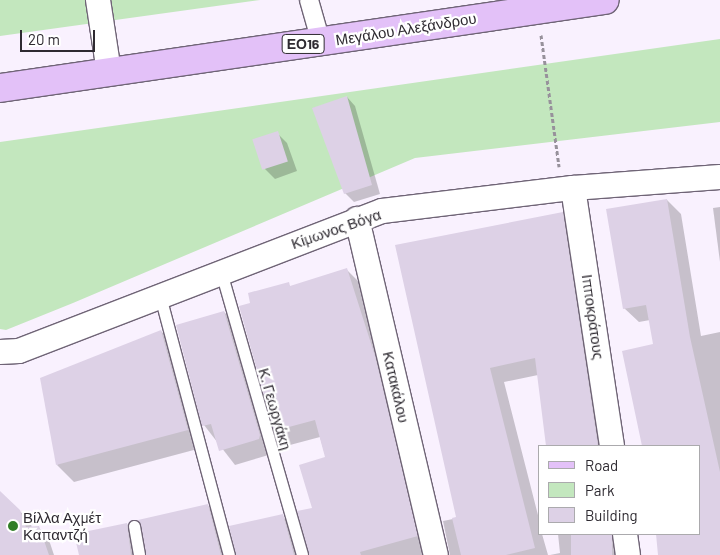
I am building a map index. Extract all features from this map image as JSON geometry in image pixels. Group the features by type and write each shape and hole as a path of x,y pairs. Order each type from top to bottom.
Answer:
{"main road":[{"name":"Μεγάλου Αλεξάνδρου","path":"0,88 605,0"}],"street":[{"path":"98,0 109,72"},
{"path":"308,0 320,42"},
{"name":"Κίμωνος Βόγα","path":"0,352 19,351 357,219 382,211 568,188 720,177"},
{"name":"Ιπποκράτους","path":"568,188 612,445"},
{"name":"Κατακάλου","path":"357,219 436,555"},
{"path":"625,535 628,555"}],"lane":[{"name":"Κ. Γεωργάκη","path":"221,272 302,555"},
{"path":"160,296 229,555"},
{"path":"134,526 140,555"}],"path":[{"path":"537,9 568,188"}],"green space":[{"path":"0,0 260,0 0,36"},
{"path":"720,39 720,122 415,158 73,303 6,330 0,329 0,142"}],"building":[{"path":"347,96 372,185 344,194 312,108"},
{"path":"278,131 288,161 262,170 252,139"},
{"path":"667,199 690,337 720,472 720,555 658,555 656,535 700,535 700,445 642,445 622,351 653,344 646,305 623,309 606,209"},
{"path":"563,212 598,445 546,445 535,358 490,368 535,548 506,555 461,555 452,518 456,517 395,245"},
{"path":"347,268 375,356 418,536 360,552 361,555 309,555 297,511 312,508 299,465 325,457 315,420 274,431 239,306 250,303 248,293 289,282 290,286"},
{"path":"224,311 260,435 259,439 219,451 211,424 202,426 176,325"},
{"path":"161,330 188,430 56,465 40,378"},
{"name":"Βίλλα Αχμέτ Καπαντζή","path":"0,491 20,510 26,527 39,526 49,555 0,555"},
{"path":"208,504 221,555 146,555 138,520"},
{"path":"283,514 294,555 236,555 229,526"},
{"path":"127,523 131,555 79,555 74,534"},
{"path":"571,535 612,535 612,555 571,555"}],"place":[{"name":"Βίλλα Αχμέτ Καπαντζή","path":"13,526"}]}
